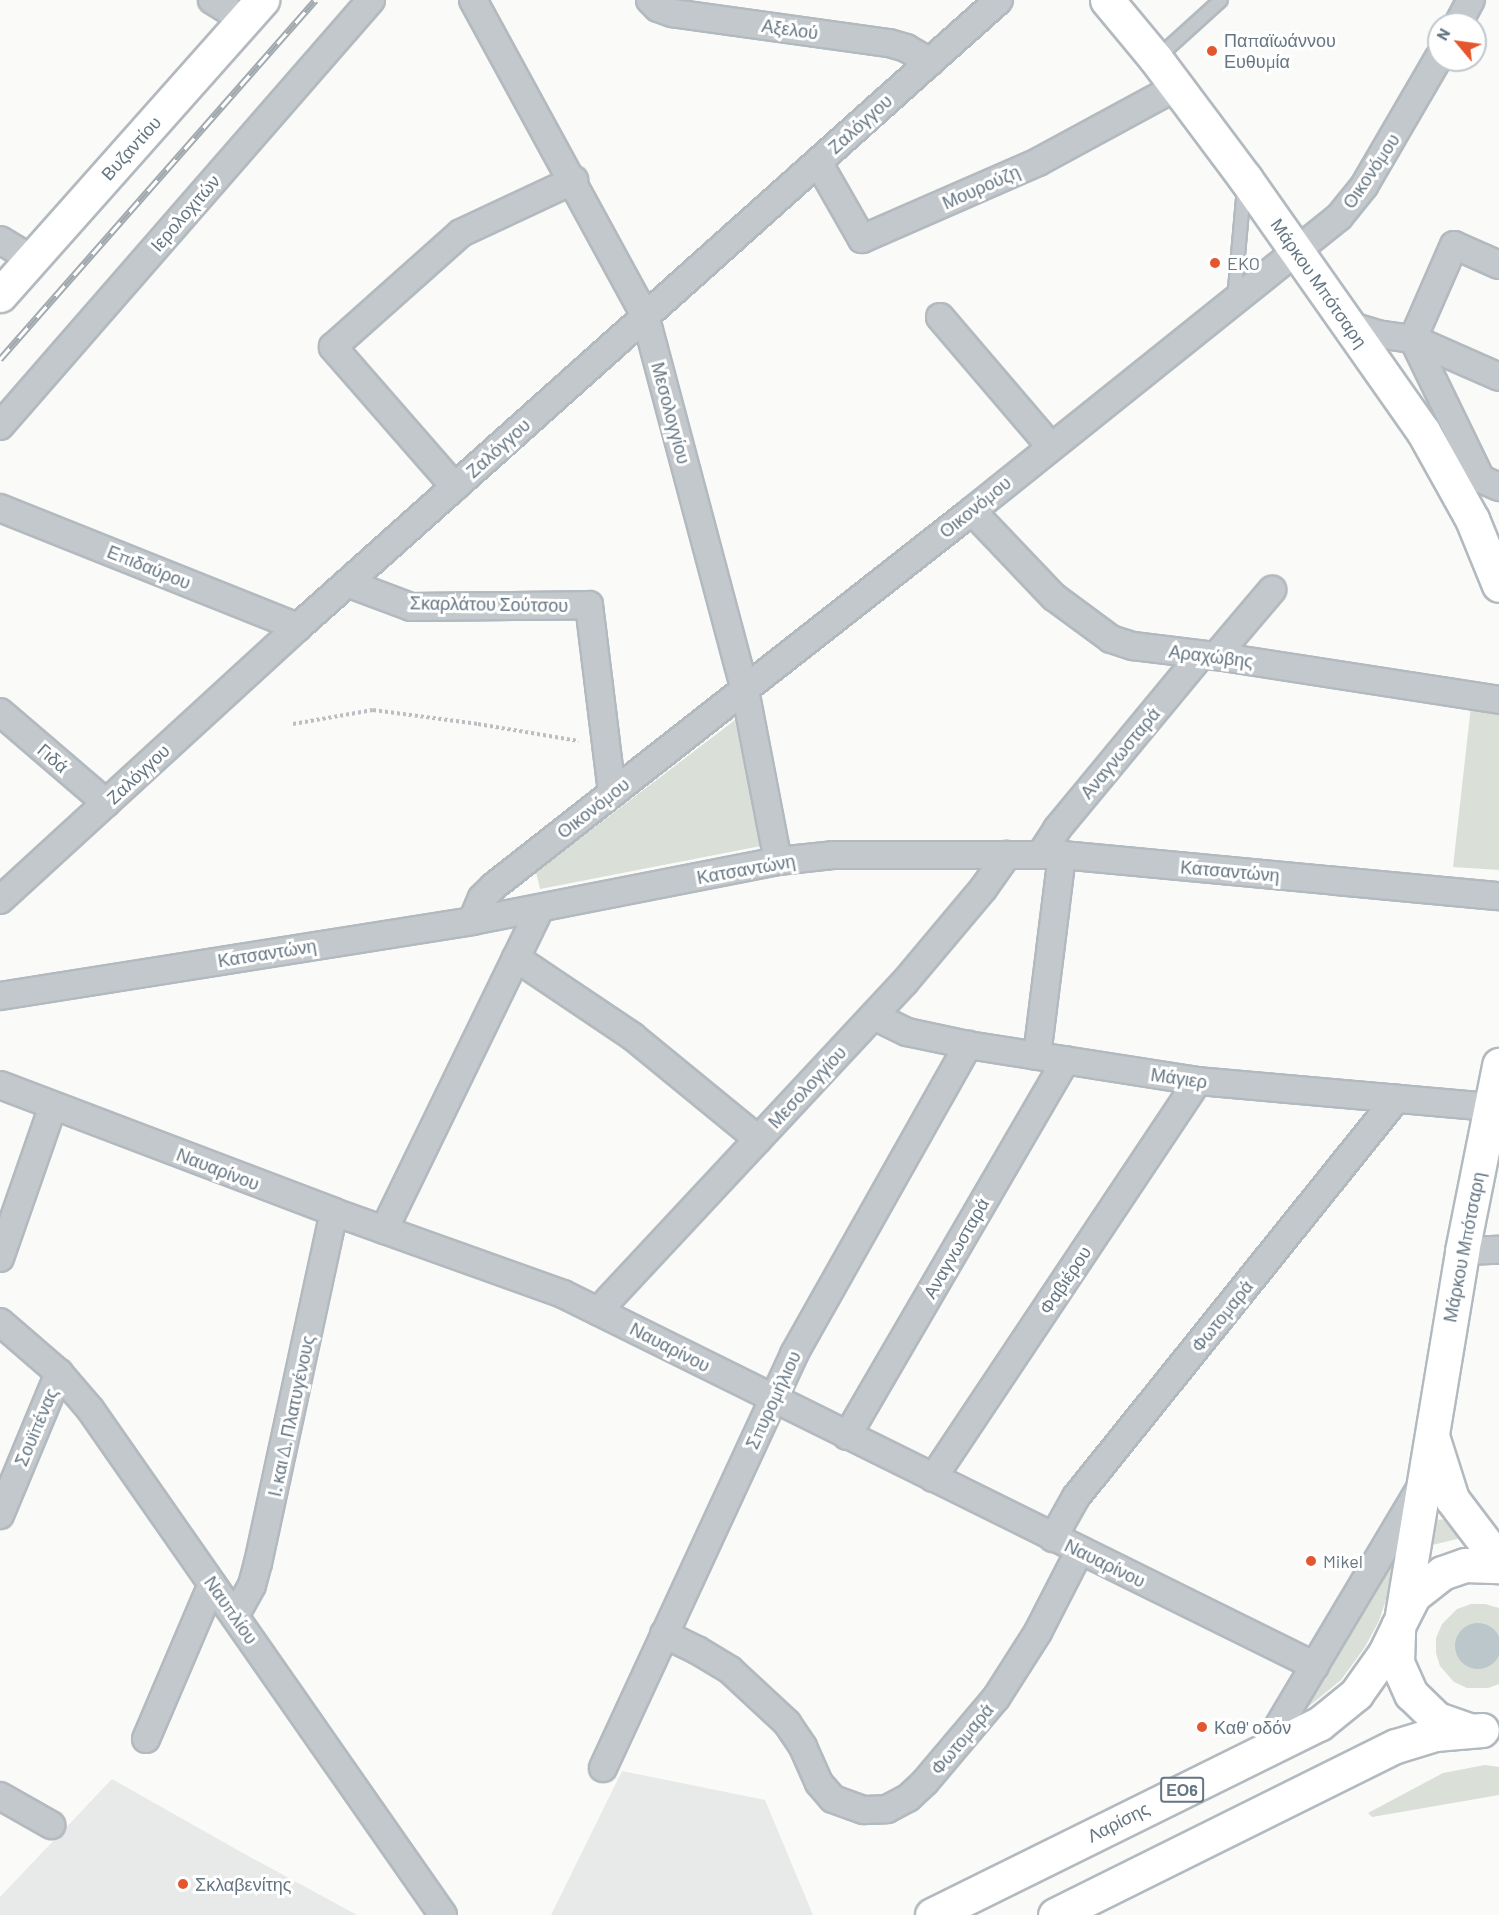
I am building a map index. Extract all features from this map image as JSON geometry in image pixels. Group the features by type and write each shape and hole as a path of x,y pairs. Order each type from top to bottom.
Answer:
{"street":[{"path":"212,0 253,10"},
{"name":"Ιερολοχιτών","path":"0,426 371,0"},
{"name":"Μεσολογγίου","path":"473,0 574,180 645,315 745,690 778,861"},
{"name":"Αξελού","path":"650,0 663,11 672,13 889,43 906,48 930,62"},
{"name":"Ζαλόγγου","path":"0,900 298,627 999,0"},
{"name":"Μάρκου Μπότσαρη","path":"1107,0 1156,59 1245,178 1423,431 1493,558 1499,585"},
{"name":"Βυζαντίου","path":"0,295 253,10"},
{"name":"Οικονόμου","path":"472,921 482,898 494,886 972,511 1050,446 1297,251 1353,202 1431,72"},
{"name":"Μουρούζη","path":"818,162 862,239 1038,162 1176,87"},
{"path":"455,486 333,348 461,233 574,180"},
{"path":"0,240 32,259"},
{"path":"1499,265 1454,245 1413,339 1481,478 1499,486"},
{"path":"940,317 1050,446"},
{"path":"1348,325 1377,334 1413,339 1499,377"},
{"name":"Επιδαύρου","path":"0,508 298,627"},
{"name":"Αραχώβης","path":"972,511 1054,597 1111,639 1133,646 1209,655 1499,700"},
{"name":"Σκαρλάτου Σούτσου","path":"347,583 411,607 589,605 612,792"},
{"name":"Αναγνωσταρά","path":"1037,1056 1051,855 1057,829 1209,655 1272,590"},
{"name":"Γιδά","path":"2,719 106,803"},
{"name":"Κατσαντώνη","path":"0,996 472,921 778,861 849,854 1051,855 1499,896"},
{"name":"Μεσολογγίου","path":"598,1311 874,1016 950,930 1007,855"},
{"path":"384,1230 540,909"},
{"path":"516,958 632,1036 758,1139"},
{"name":"Μάγιερ","path":"874,1016 887,1025 907,1032 968,1045 1198,1081 1491,1107"},
{"name":"Σπυρομήλιου","path":"603,1768 773,1399 835,1278 968,1045"},
{"name":"Αναγνωσταρά","path":"848,1436 1066,1060"},
{"name":"Μάρκου Μπότσαρη","path":"1400,1621 1462,1251 1499,1065"},
{"name":"Φαβιέρου","path":"933,1478 1198,1081"},
{"name":"Ναυαρίνου","path":"0,1085 334,1212 489,1266 598,1311 1315,1666"},
{"name":"Φωτομαρά","path":"1053,1538 1076,1497 1396,1099"},
{"path":"0,1258 53,1106"},
{"name":"Ι. και Δ. Πλατυγένους","path":"235,1616 252,1585 258,1563 334,1212"},
{"path":"1462,1251 1499,1250"},
{"name":"Ναυπλίου","path":"0,1322 59,1373 90,1409 444,1915"},
{"name":"Σουϊπένας","path":"0,1515 59,1373"},
{"path":"1431,1429 1449,1492 1466,1521 1499,1561"},
{"path":"1263,1752 1422,1486"},
{"name":"Φωτομαρά","path":"664,1634 715,1660 779,1716 797,1737 819,1783 833,1799 852,1807 880,1811 908,1798 962,1742 1010,1678 1058,1597 1080,1550"},
{"name":"ΕΟ6","path":"1400,1621 1414,1594 1442,1573 1465,1565 1499,1566"},
{"path":"146,1739 212,1584"},
{"path":"1400,1621 1396,1650 1400,1674 1418,1704 1447,1724 1493,1730"},
{"name":"Λαρίσης","path":"932,1915 1319,1724 1347,1703 1376,1668 1400,1621"},
{"path":"1055,1915 1396,1746 1435,1734 1493,1730"},
{"path":"0,1796 51,1825"}],"lane":[{"path":"1156,59 1221,0"},
{"path":"1234,301 1245,178"}],"path":[{"path":"293,724 373,710 478,724 607,746"}],"shaded area":[{"path":"1471,706 1499,709 1499,870 1453,867"},
{"path":"735,720 761,846 540,889 536,872"},
{"path":"1450,1519 1461,1538 1428,1546 1434,1520"},
{"path":"1399,1547 1395,1572 1379,1621 1365,1647 1341,1680 1303,1711"},
{"path":"1471,1604 1485,1604 1499,1608 1499,1684 1488,1688 1467,1688 1454,1682 1440,1666 1436,1653 1436,1638 1442,1624 1457,1609"},
{"path":"1478,1623 1494,1630 1501,1646 1494,1662 1478,1669 1462,1662 1455,1646 1462,1630"},
{"path":"1485,1765 1499,1767 1499,1795 1372,1817 1368,1813 1443,1773"},
{"path":"622,1771 765,1800 813,1915 551,1915"},
{"path":"112,1779 357,1915 0,1915 0,1897"}],"railway":[{"path":"0,359 315,0"}],"place":[{"name":"Παπαϊωάννου Ευθυμία","path":"1212,51"},
{"name":"EKO","path":"1215,263"},
{"name":"Mikel","path":"1311,1561"},
{"name":"Καθ' οδόν","path":"1202,1727"},
{"name":"Σκλαβενίτης","path":"183,1884"}]}
